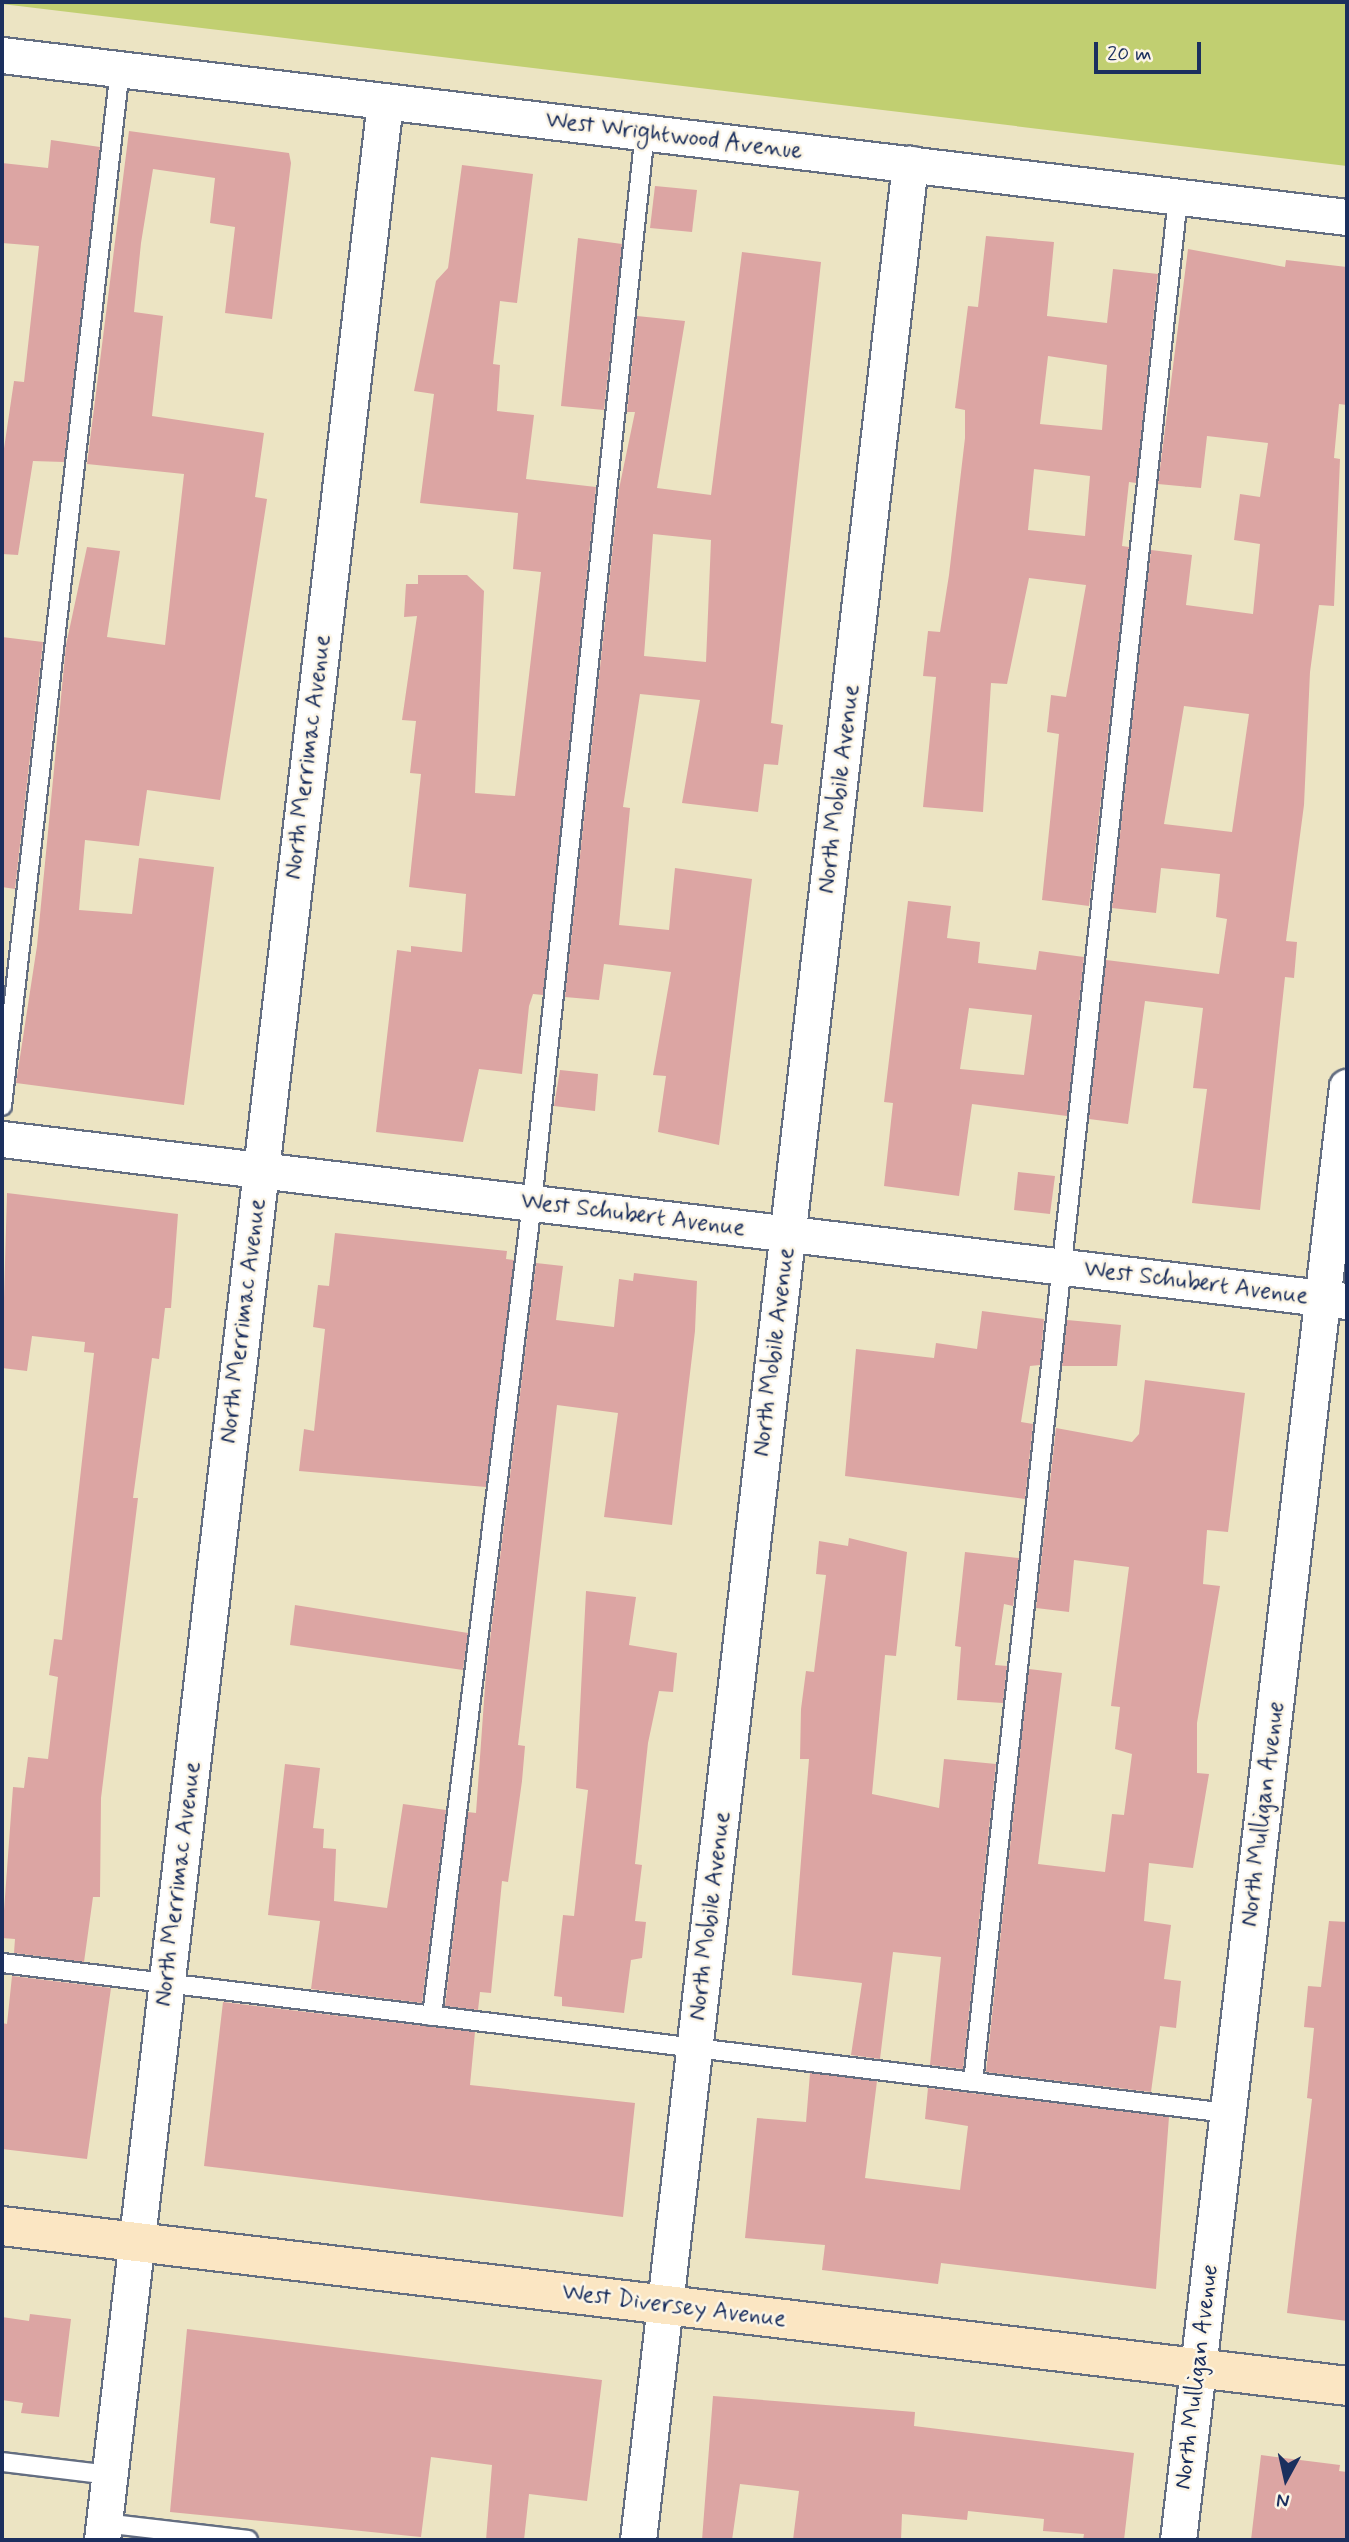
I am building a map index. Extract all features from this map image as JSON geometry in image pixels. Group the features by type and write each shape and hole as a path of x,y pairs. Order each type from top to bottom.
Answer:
{"main road":[{"name":"West Diversey Avenue","path":"2,2226 1347,2386"}],"street":[{"name":"West Wrightwood Avenue","path":"2,55 1347,217"},
{"name":"North Merrimac Avenue","path":"103,2532 384,101"},
{"name":"North Mobile Avenue","path":"638,2540 910,164"},
{"name":"North Mulligan Avenue","path":"1178,2540 1228,2113 1336,1300 1347,1087"},
{"name":"West Schubert Avenue","path":"2,1139 1336,1300"}],"lane":[{"path":"2,1106 120,69"},
{"path":"432,2016 532,1203 645,132"},
{"path":"973,2082 1178,197"},
{"path":"2,1963 1228,2113"},
{"path":"2,2462 109,2475"},
{"path":"103,2532 248,2540"}],"green space":[{"path":"2,2 1347,2 1347,166 2,4"}],"building":[{"path":"129,131 289,153 291,163 272,319 225,313 235,227 210,223 215,178 153,169 141,243 134,312 163,316 152,416 264,433 255,497 267,499 220,800 147,790 139,846 85,840 79,910 132,914 139,858 214,867 184,1105 16,1083 37,946 66,645 87,547 120,551 107,637 165,645 184,474 87,464"},
{"path":"51,140 100,147 64,462 33,461 18,555 2,554 2,462 14,381 24,382 39,246 2,243 2,163 48,168"},
{"path":"462,165 533,174 517,303 500,301 493,364 500,365 497,411 534,415 526,479 596,487 543,995 533,994 529,1006 522,1074 479,1069 463,1142 376,1132 397,950 411,952 411,946 462,952 466,894 409,887 421,774 410,773 416,721 402,720 417,616 404,617 406,584 418,584 418,575 467,575 484,591 475,793 515,796 541,572 513,569 518,513 420,503 434,394 414,391 436,281 448,268"},
{"path":"655,186 697,190 692,232 650,228"},
{"path":"986,236 1054,242 1047,316 1107,323 1113,269 1158,274 1136,483 1129,482 1122,546 1129,547 1089,906 1042,900 1059,734 1047,732 1051,695 1066,697 1086,585 1029,578 1007,684 991,683 983,812 923,807 936,677 923,676 928,631 940,632 949,575 965,438 965,410 955,408 968,306 978,307","holes":["1048,356 1107,365 1102,430 1040,424","1034,469 1090,476 1085,536 1028,530"]},
{"path":"578,238 622,244 604,410 561,406"},
{"path":"1188,249 1285,267 1286,260 1347,267 1347,405 1339,404 1334,458 1340,459 1334,606 1319,605 1310,672 1304,805 1286,941 1297,942 1294,978 1285,977 1260,1210 1192,1203 1207,1089 1193,1088 1203,1008 1145,1001 1128,1124 1089,1119 1106,960 1219,974 1227,919 1216,917 1220,874 1161,868 1156,913 1112,908 1151,550 1192,555 1186,605 1253,614 1260,544 1234,540 1240,494 1260,497 1268,443 1207,436 1201,488 1158,484","holes":["1184,706 1249,714 1232,832 1164,824"]},
{"path":"742,252 821,262 771,723 783,725 778,765 764,764 758,812 682,803 700,700 640,694 623,807 630,808 619,925 669,930 675,868 752,879 719,1145 658,1132 666,1076 653,1075 671,972 604,964 599,1000 565,997 619,489 635,412 627,412 637,316 685,321 657,488 711,495","holes":["653,534 711,540 706,662 644,656"]},
{"path":"2,637 43,642 15,889 2,887"},
{"path":"908,901 951,906 947,938 980,942 978,963 1036,970 1039,951 1084,957 1067,1116 972,1104 959,1196 884,1186 893,1103 884,1102","holes":["969,1008 1032,1015 1024,1075 960,1069"]},
{"path":"560,1070 598,1074 595,1111 554,1106"},
{"path":"1018,1172 1055,1176 1050,1214 1014,1210"},
{"path":"7,1193 178,1214 171,1308 165,1308 159,1359 152,1358 133,1498 138,1498 101,1798 100,1897 93,1897 84,1962 14,1953 15,1939 2,1938 13,1787 24,1788 28,1757 48,1759 58,1677 49,1675 54,1639 62,1640 94,1353 84,1352 85,1342 32,1336 27,1371 2,1368"},
{"path":"335,1233 507,1251 506,1259 514,1260 486,1487 299,1471 304,1429 314,1431 325,1329 313,1327 318,1285 329,1286"},
{"path":"536,1263 563,1266 556,1320 614,1327 619,1279 633,1281 634,1273 697,1281 695,1331 672,1525 604,1517 618,1413 557,1405 518,1745 525,1746 522,1781 508,1882 502,1881 491,1993 480,1992 478,2010 445,2006 468,1812 476,1813 486,1673"},
{"path":"982,1311 1044,1319 1040,1365 1030,1366 1021,1422 1033,1424 1025,1499 845,1476 856,1349 934,1358 936,1343 977,1349"},
{"path":"1067,1320 1121,1325 1117,1366 1062,1366"},
{"path":"1145,1380 1245,1393 1228,1532 1207,1530 1203,1584 1220,1586 1197,1723 1197,1773 1209,1774 1193,1868 1149,1863 1144,1921 1171,1925 1164,1979 1181,1981 1176,2028 1160,2026 1151,2092 986,2072 1029,1669 1062,1673 1038,1864 1105,1872 1112,1814 1124,1815 1132,1754 1115,1749 1120,1707 1111,1706 1129,1567 1074,1560 1069,1612 1036,1608 1056,1428 1132,1442 1139,1434"},
{"path":"849,1538 907,1552 896,1656 885,1655 872,1794 939,1808 944,1759 996,1764 963,2069 930,2065 941,1957 893,1952 880,2059 851,2055 862,1983 792,1975 809,1759 800,1759 801,1709 806,1671 814,1672 826,1575 816,1574 819,1541 848,1546"},
{"path":"965,1552 1019,1558 1013,1606 1004,1604 995,1665 1007,1666 1003,1703 957,1700 961,1647 955,1646"},
{"path":"586,1591 636,1597 629,1645 677,1653 673,1692 659,1691 648,1743 635,1864 642,1865 635,1921 646,1922 642,1958 631,1960 624,2013 562,2006 562,1997 554,1996 563,1915 574,1916 588,1790 576,1788"},
{"path":"295,1605 468,1633 463,1670 290,1645"},
{"path":"285,1764 320,1768 313,1828 324,1829 323,1848 336,1849 334,1901 387,1908 403,1804 446,1810 422,2003 311,1989 320,1921 268,1915"},
{"path":"1329,1921 1347,1922 1347,2321 1287,2313 1312,2099 1307,2098 1314,2028 1304,2027 1308,1986 1321,1987"},
{"path":"12,1976 111,1988 87,2159 2,2149 2,2023 7,2024"},
{"path":"223,2002 475,2032 470,2085 635,2103 623,2217 204,2166"},
{"path":"810,2073 877,2081 865,2178 960,2190 968,2126 925,2119 928,2088 1169,2117 1156,2289 941,2263 938,2284 822,2270 825,2245 745,2238 757,2118 806,2122"},
{"path":"30,2314 71,2319 59,2417 21,2413 23,2403 2,2400 2,2317 29,2321"},
{"path":"187,2329 602,2380 587,2501 529,2494 524,2540 486,2540 492,2465 431,2457 421,2537 170,2512"},
{"path":"713,2396 915,2412 914,2426 1134,2453 1124,2540 1083,2540 1084,2534 1043,2531 1044,2519 968,2511 967,2520 902,2514 901,2540 793,2540 799,2491 740,2484 732,2540 702,2540"},
{"path":"1261,2455 1340,2465 1339,2471 1347,2472 1347,2540 1251,2540"}]}
